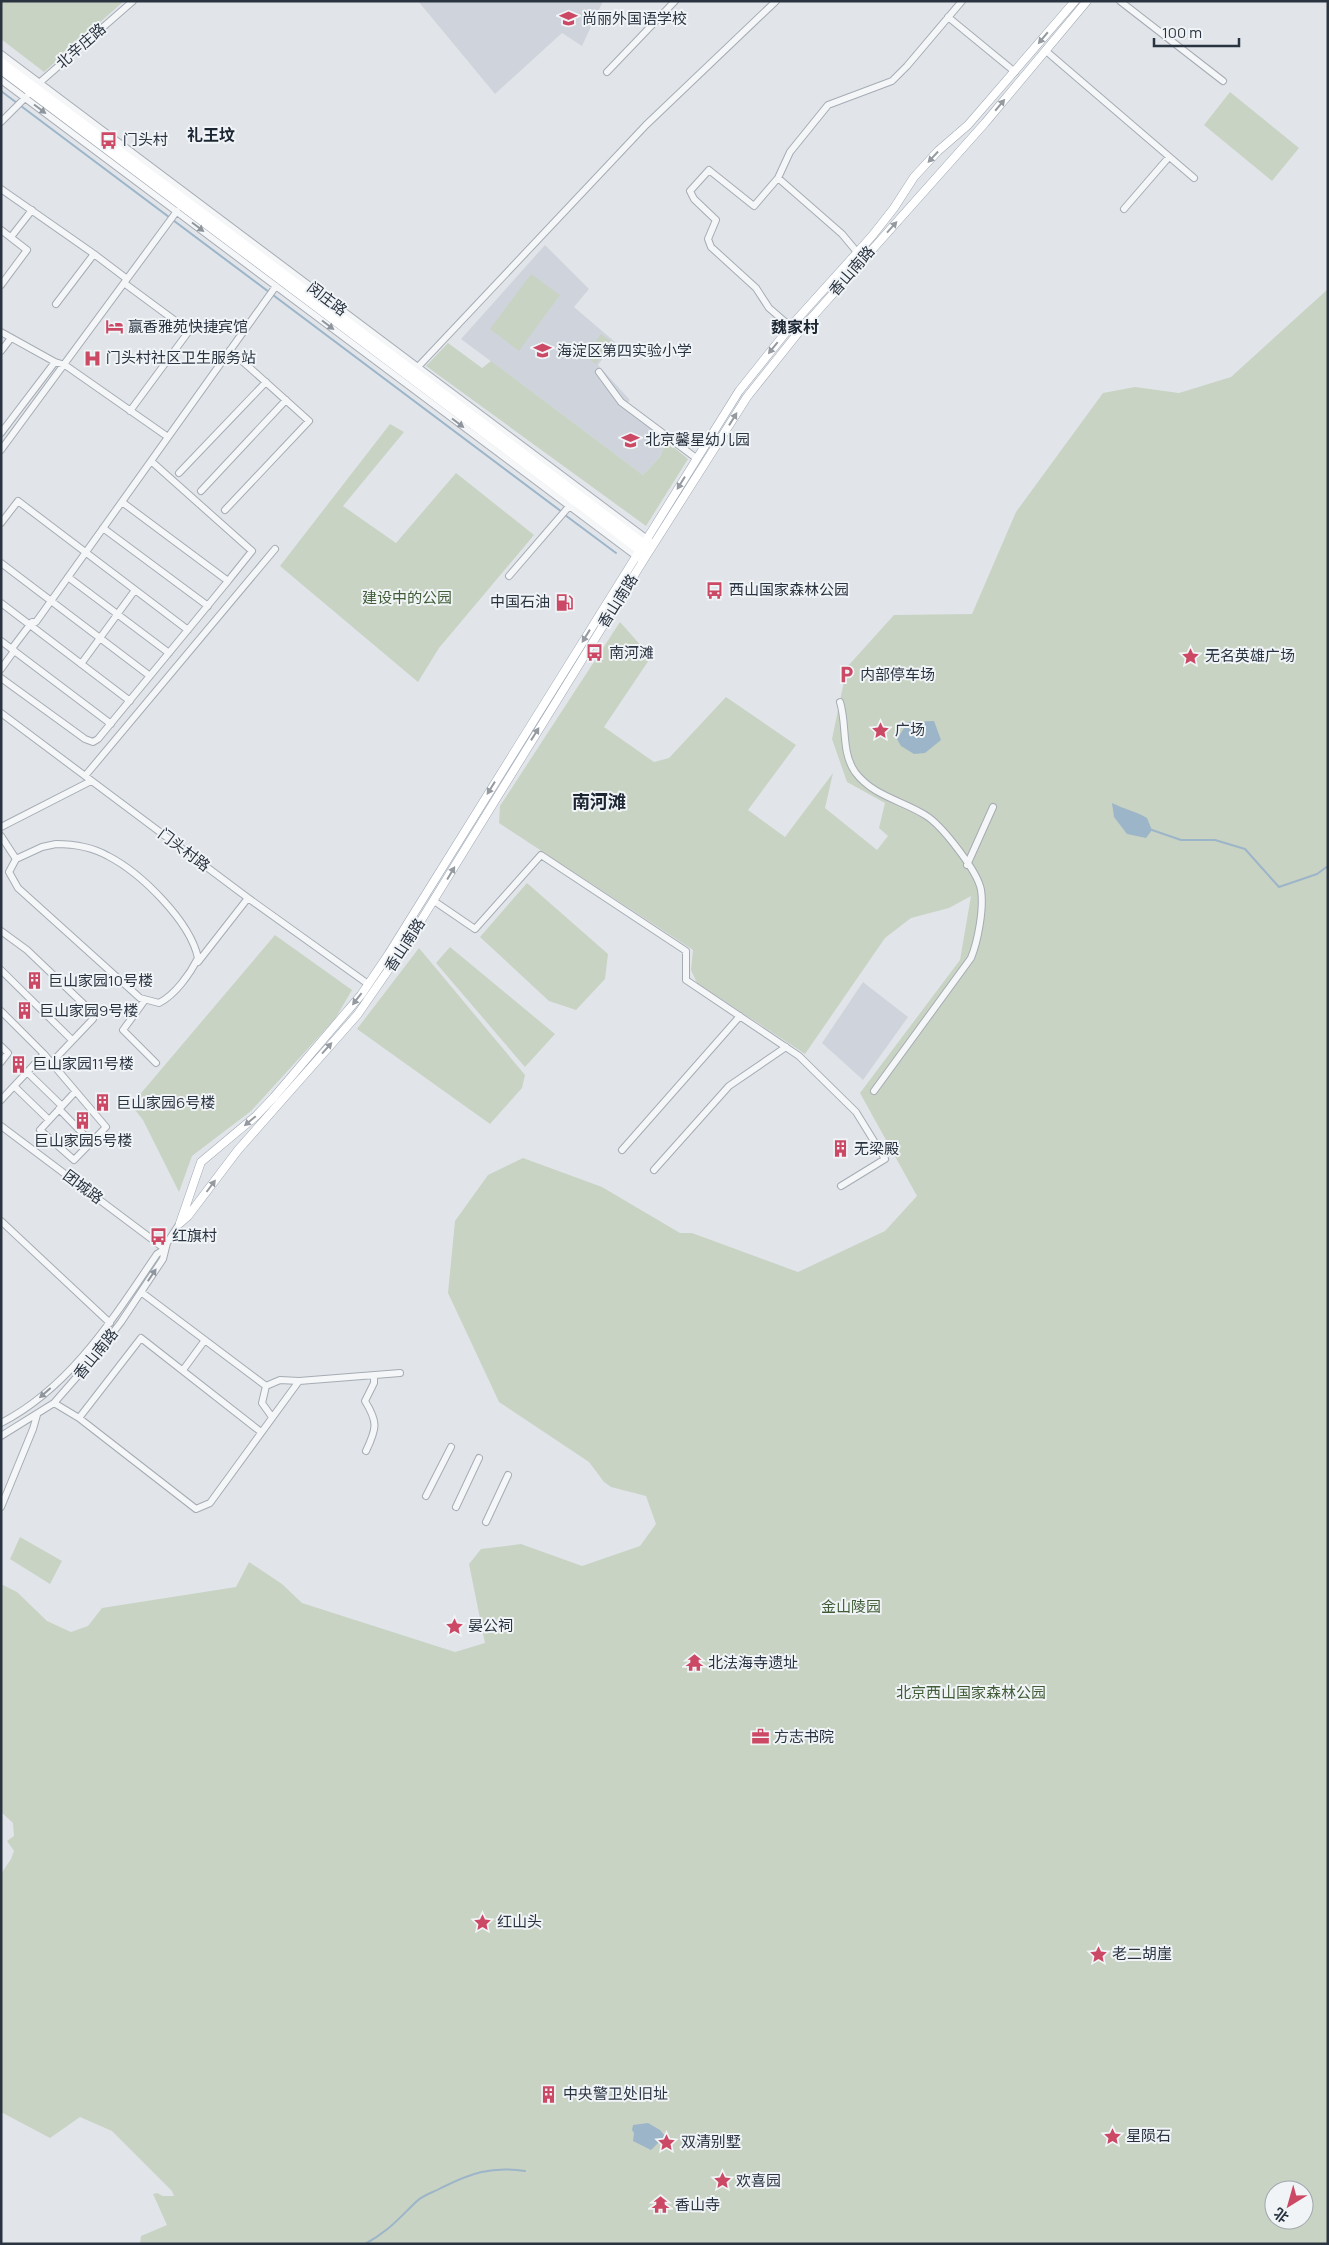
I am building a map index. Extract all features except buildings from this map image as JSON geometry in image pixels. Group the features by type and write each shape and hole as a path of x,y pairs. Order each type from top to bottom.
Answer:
{"main road":[{"name":"香山南路","path":"180,1222 201,1162 256,1116 274,1097 368,984 414,914 739,391 791,326 894,208 914,177 938,151 968,125 1075,1"},
{"name":"香山南路","path":"180,1222 188,1216 258,1126 358,1014 398,958 648,552 747,397 798,333 985,123 1087,1"},
{"name":"闵庄路","path":"1,62 33,90 572,503 641,547"},
{"name":"闵庄路","path":"1,70 33,90 416,370 648,552"}],"street":[{"name":"北辛庄路","path":"1,122 33,90 133,1"},
{"path":"607,72 675,1"},
{"path":"416,370 646,125 776,1"},
{"path":"798,333 769,308 756,288 711,247 708,239 716,220 694,199 690,191 709,170 754,206 778,178 790,152 828,105 892,81 962,1"},
{"path":"1120,1 1223,81"},
{"path":"948,17 1015,72"},
{"path":"1046,51 1194,178"},
{"name":"闵庄路","path":"1,54 33,90 177,211 572,503"},
{"name":"闵庄路","path":"1,80 33,90"},
{"path":"1124,209 1169,157"},
{"path":"778,178 842,234 857,252"},
{"path":"1,189 94,254 189,331 130,411"},
{"path":"10,237 32,210"},
{"path":"1,450 177,211"},
{"path":"1,230 27,250 1,285"},
{"path":"56,304 94,254"},
{"path":"1,669 14,650 13,647 30,625 36,622 276,286"},
{"path":"1,332 55,362 65,365 168,437"},
{"path":"1,351 12,338"},
{"path":"225,510 309,420 230,350"},
{"path":"1,434 55,362"},
{"path":"599,372 621,402 696,458"},
{"path":"179,473 266,382"},
{"path":"201,491 286,400"},
{"path":"1,678 87,741 93,742 111,724 252,551 151,461"},
{"path":"1,523 18,500 188,630"},
{"path":"122,502 228,581"},
{"path":"510,576 572,503"},
{"path":"103,528 208,606"},
{"name":"闵庄路","path":"641,547 648,552"},
{"path":"85,776 275,549"},
{"path":"1,563 150,676"},
{"path":"68,577 169,653"},
{"path":"81,664 135,590"},
{"path":"1,603 130,700"},
{"path":"1,640 111,724"},
{"path":"840,702 844,715 846,748 854,770 866,784 879,793 935,822 947,834 981,888 976,946 971,958 874,1091"},
{"name":"门头村路","path":"1,713 248,898 368,984"},
{"path":"1,827 91,781"},
{"path":"967,864 993,807"},
{"path":"1,836 16,859"},
{"path":"194,966 198,958 196,951 191,938 178,919 154,892 130,870 108,855 87,847 56,844 42,847 16,859 9,872 18,888 140,998 159,1003 167,999 194,966 248,898"},
{"path":"434,901 475,929 541,855 686,952 686,980 799,1056 856,1112 885,1159 841,1186"},
{"path":"1,931 27,950 93,1014 93,1019 52,1062"},
{"path":"1,970 72,1040"},
{"path":"145,1000 123,1030 156,1063"},
{"path":"1,1011 52,1062 106,1127 74,1160 40,1130 75,1092"},
{"path":"622,1150 740,1016"},
{"path":"1,1046 8,1053 1,1062"},
{"path":"654,1170 729,1086 786,1047"},
{"path":"1,1100 44,1054"},
{"path":"27,1072 91,1142"},
{"path":"14,1086 49,1120"},
{"name":"团城路","path":"1,1126 165,1249"},
{"path":"1,1220 110,1323"},
{"name":"香山南路","path":"1,1436 54,1403 95,1356 164,1258 165,1249 180,1222"},
{"name":"香山南路","path":"1,1423 31,1406 60,1380 110,1323 157,1254 165,1249"},
{"path":"141,1292 266,1386"},
{"path":"79,1418 142,1338 261,1432"},
{"path":"183,1370 205,1340"},
{"path":"266,1386 280,1380 300,1381 400,1373"},
{"path":"366,1451 375,1433 375,1417 365,1400 374,1383 374,1375"},
{"path":"54,1403 79,1418 196,1509 210,1503 300,1381"},
{"path":"266,1386 262,1403 272,1417"},
{"path":"1,1507 37,1415"},
{"path":"426,1496 451,1447"},
{"path":"456,1507 479,1458"},
{"path":"486,1522 508,1475"}],"shaded area":[{"path":"418,1 603,1 582,46 562,33 495,94"},
{"name":"海淀区第四实验小学","path":"545,245 589,289 574,307 615,342 598,365 630,400 623,407 666,441 660,457 643,475 461,339"},
{"path":"863,982 908,1017 863,1080 822,1043"}],"green space":[{"path":"1,1 124,1 44,72 1,39"},
{"path":"1230,92 1299,148 1272,181 1204,125"},
{"path":"531,274 560,295 519,351 490,329"},
{"name":"北京西山国家森林公园","path":"1328,289 1328,2244 140,2244 141,2236 167,2225 153,2194 174,2196 172,2191 112,2131 80,2117 50,2138 1,2112 1,1874 14,1851 7,1841 14,1836 13,1823 1,1812 1,1584 17,1592 47,1621 71,1632 88,1626 102,1608 236,1587 249,1562 282,1584 302,1603 455,1652 485,1643 469,1564 481,1549 521,1544 582,1566 640,1546 656,1524 646,1496 611,1487 604,1482 589,1462 499,1402 448,1293 455,1221 488,1175 523,1158 602,1187 680,1233 692,1233 798,1272 885,1231 917,1196 860,1093 960,960 971,896 949,908 911,918 885,938 805,1054 697,983 691,970 693,950 499,823 500,806 620,622 651,657 604,727 654,762 669,758 726,697 796,745 748,810 785,837 833,773 825,808 877,850 888,836 879,828 885,803 847,782 832,739 847,667 894,615 972,614 1016,512 1103,393 1135,387 1179,393 1231,377"},
{"path":"601,334 612,342 596,364 585,356"},
{"path":"448,343 482,368 491,361 643,475 660,457 666,441 688,459 646,526 426,366"},
{"name":"建设中的公园","path":"390,424 404,432 343,506 396,543 456,473 534,535 439,648 418,682 280,566"},
{"path":"527,883 608,954 605,979 576,1010 549,1001 480,937"},
{"path":"275,935 352,990 335,1019 251,1111 192,1156 179,1192 143,1120 131,1105"},
{"path":"450,947 555,1034 525,1067 436,963"},
{"path":"419,948 525,1075 522,1088 490,1124 357,1029"},
{"path":"20,1537 62,1561 50,1584 10,1559"}],"water":[{"path":"934,721 941,740 925,753 914,754 901,746 897,739 908,722"},
{"path":"1112,803 1147,818 1152,830 1146,838 1127,834 1114,817"},
{"path":"648,2123 660,2130 665,2136 651,2150 633,2141 633,2125"}],"waterway":[{"path":"1,91 562,512"},
{"path":"565,515 616,553"},
{"path":"1152,830 1181,840 1215,840 1245,849 1279,887 1317,874 1328,866"},
{"path":"365,2244 387,2229 425,2195 482,2172 502,2169 525,2171"}],"place":[{"name":"尚丽外国语学校","path":"568,19"},
{"name":"门头村","path":"109,140"},
{"name":"赢香雅苑快捷宾馆","path":"114,327"},
{"name":"海淀区第四实验小学","path":"543,351"},
{"name":"门头村社区卫生服务站","path":"92,358"},
{"name":"北京馨星幼儿园","path":"631,440"},
{"name":"西山国家森林公园","path":"715,590"},
{"name":"中国石油","path":"564,602"},
{"name":"南河滩","path":"595,653"},
{"name":"无名英雄广场","path":"1191,656"},
{"name":"内部停车场","path":"846,675"},
{"name":"广场","path":"881,730"},
{"name":"巨山家园10号楼","path":"34,981"},
{"name":"巨山家园9号楼","path":"25,1011"},
{"name":"巨山家园11号楼","path":"18,1064"},
{"name":"巨山家园6号楼","path":"102,1103"},
{"name":"巨山家园5号楼","path":"83,1120"},
{"name":"无梁殿","path":"840,1149"},
{"name":"红旗村","path":"158,1236"},
{"name":"晏公祠","path":"454,1626"},
{"name":"北法海寺遗址","path":"694,1663"},
{"name":"方志书院","path":"760,1737"},
{"name":"红山头","path":"483,1922"},
{"name":"老二胡崖","path":"1098,1954"},
{"name":"中央警卫处旧址","path":"549,2094"},
{"name":"星陨石","path":"1112,2136"},
{"name":"双清别墅","path":"667,2142"},
{"name":"欢喜园","path":"722,2181"},
{"name":"香山寺","path":"661,2205"}],"district":[{"name":"礼王坟","path":"211,135"},
{"name":"魏家村","path":"795,327"},
{"name":"南河滩","path":"599,802"}],"park label":[{"name":"金山陵园","path":"851,1607"}]}
